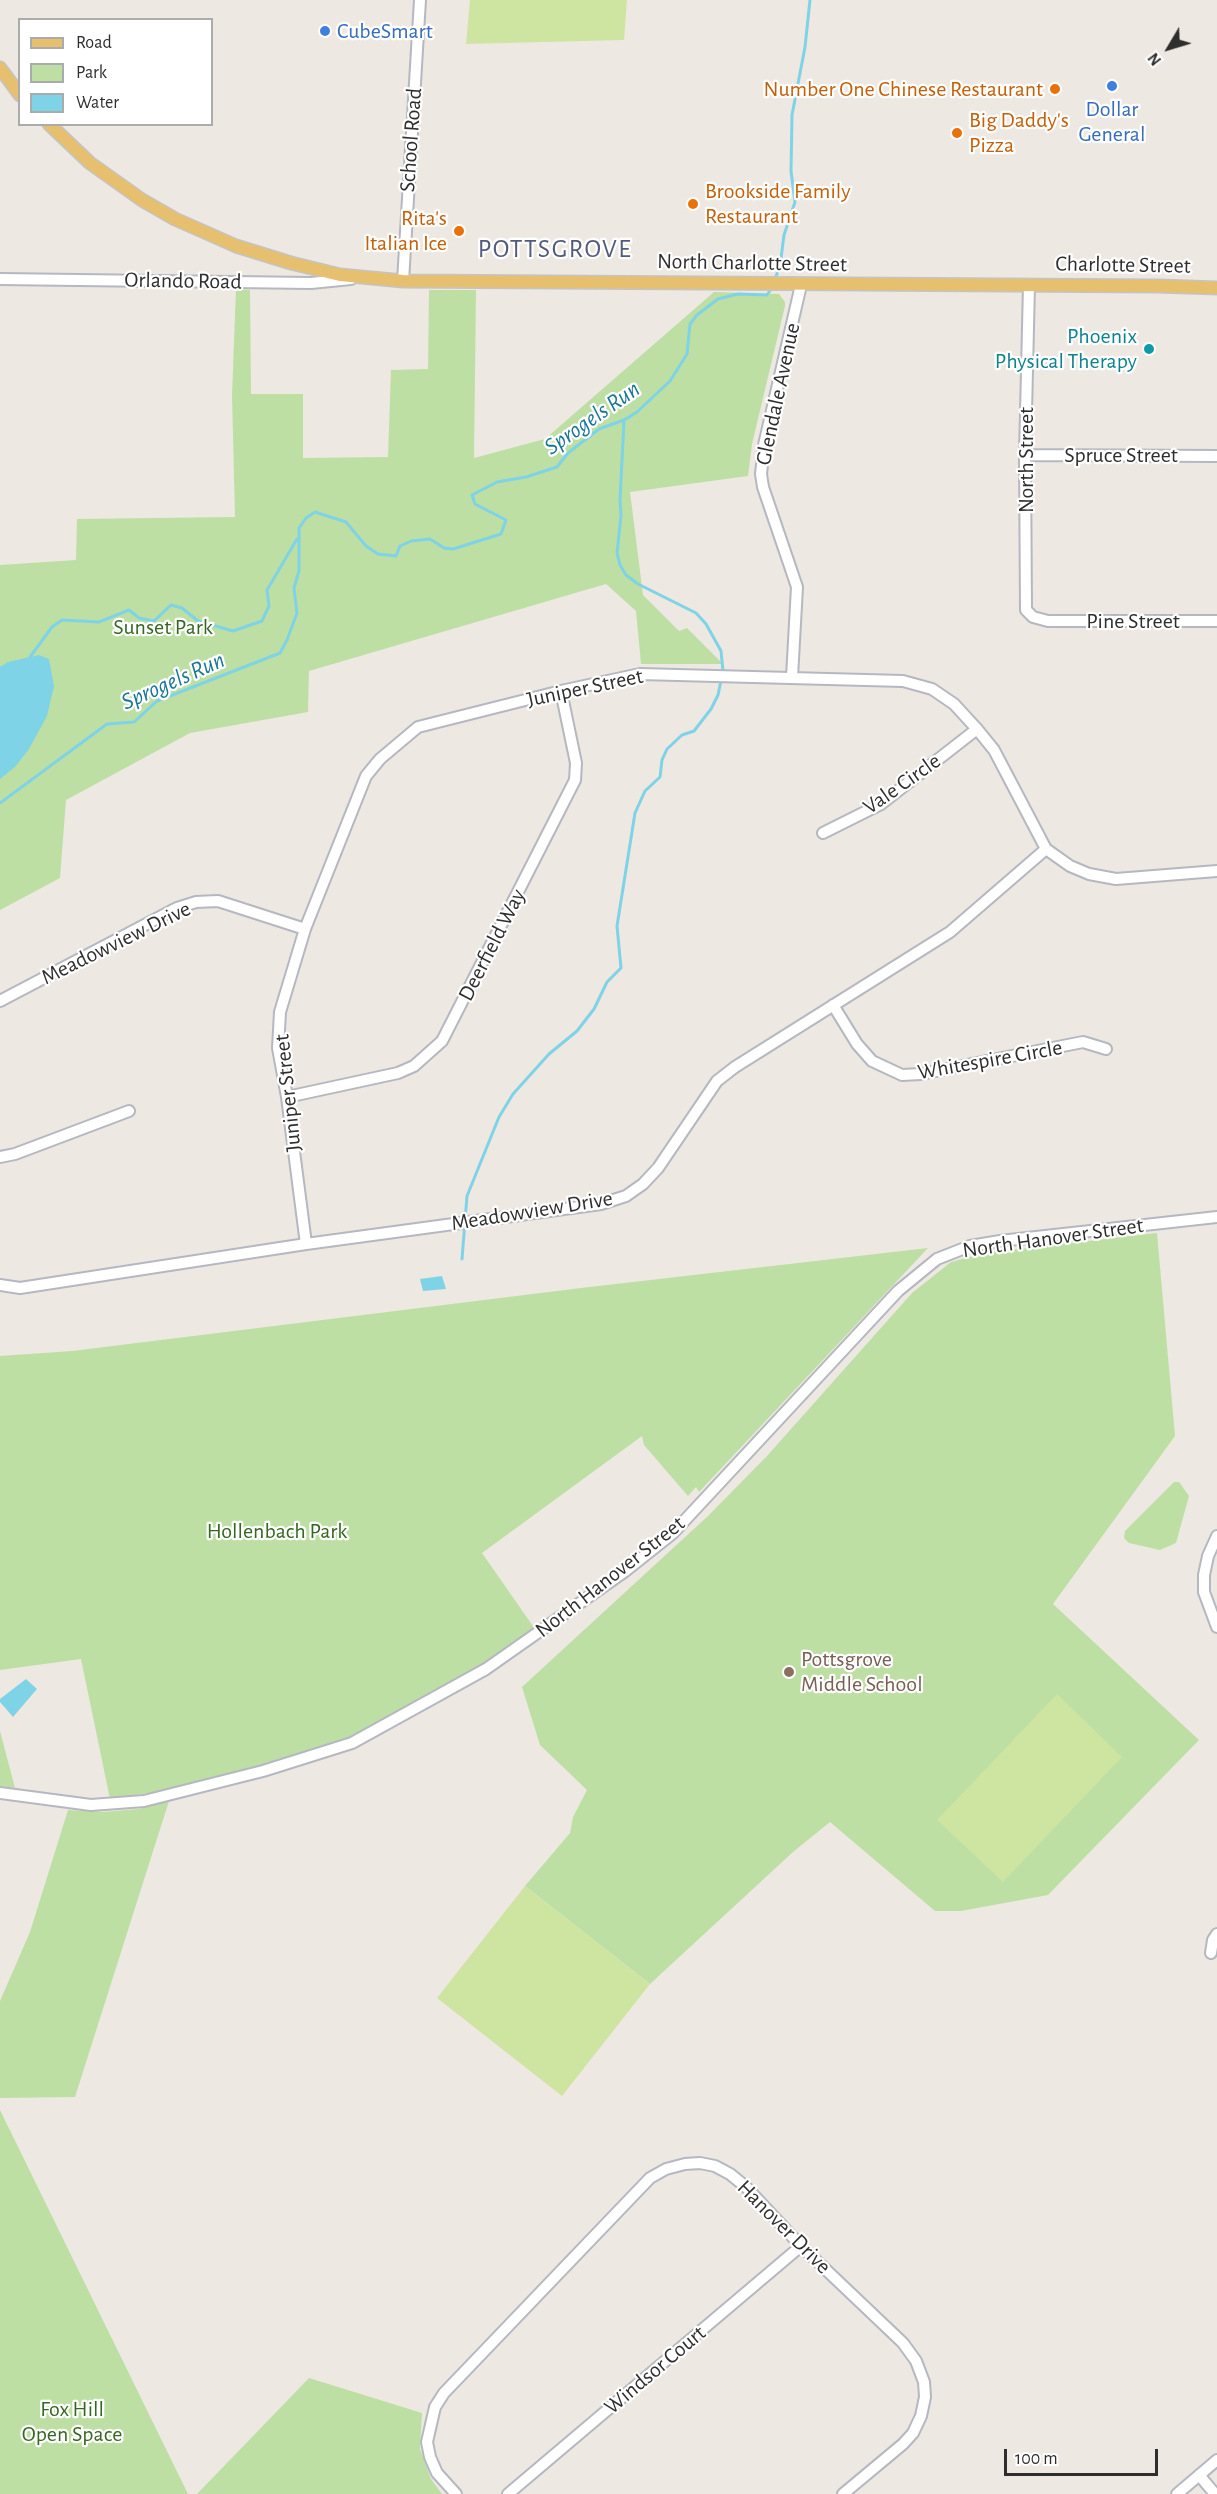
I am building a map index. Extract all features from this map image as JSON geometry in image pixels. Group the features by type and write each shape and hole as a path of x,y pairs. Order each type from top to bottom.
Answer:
{"main road":[{"path":"0,68 18,91"},
{"name":"North Charlotte Street","path":"51,126 66,142 105,174 142,200 200,231 236,246 326,272 366,278 403,280 801,285 1029,285"},
{"name":"Charlotte Street","path":"1029,285 1217,288"}],"street":[{"name":"School Road","path":"403,280 420,0"},
{"name":"Orlando Road","path":"0,279 311,283 366,278"},
{"name":"Glendale Avenue","path":"792,677 797,587 763,488 761,474 764,445 801,285"},
{"name":"North Street","path":"1029,285 1025,454 1026,610 1033,618 1048,621"},
{"name":"Spruce Street","path":"1025,454 1217,456"},
{"name":"Pine Street","path":"1048,621 1217,621"},
{"name":"Juniper Street","path":"306,1244 287,1097 278,1048 280,1012 305,929 366,776 380,759 418,727 561,691 640,675 903,681 932,689 954,704 977,729 994,750 1046,849 1070,866 1116,879 1217,872"},
{"name":"Deerfield Way","path":"287,1097 398,1073 414,1066 442,1041 575,780 576,763 561,691"},
{"name":"Vale Circle","path":"823,833 881,804 977,729"},
{"name":"Meadowview Drive","path":"0,1285 20,1288 306,1244 601,1204 626,1196 643,1184 658,1168 717,1081 735,1067 950,932 1046,849"},
{"name":"Meadowview Drive","path":"0,1001 177,908 196,902 219,901 305,929"},
{"name":"Whitespire Circle","path":"833,1005 857,1044 872,1061 902,1075 921,1074 1083,1042 1106,1049"},
{"path":"0,1156 15,1154 129,1111"},
{"name":"North Hanover Street","path":"0,1793 91,1805 144,1801 262,1771 352,1743 486,1669 605,1586 673,1533 898,1291 918,1272 937,1259 970,1246 1000,1240 1217,1217"},
{"path":"1217,1536 1208,1557 1204,1575 1204,1592 1217,1628"},
{"path":"1211,1953 1213,1940 1217,1934"},
{"name":"Hanover Drive","path":"456,2494 437,2474 427,2442 435,2407 444,2393 650,2178 666,2169 700,2163 715,2166 746,2187 801,2246 903,2343 916,2361 924,2382 925,2397 921,2416 913,2433 843,2494"},
{"name":"Windsor Court","path":"508,2494 801,2246"},
{"path":"1177,2494 1217,2460"},
{"path":"1199,2475 1215,2494"}],"green space":[{"path":"470,0 627,0 624,40 466,44"},
{"name":"Sunset Park","path":"236,289 250,290 251,394 303,394 303,458 388,457 391,370 428,369 429,290 476,290 474,458 545,439 714,292 779,294 785,306 752,444 748,476 630,492 643,595 679,631 687,628 723,664 641,664 636,611 606,584 309,671 308,712 190,733 66,800 60,878 0,910 0,565 76,560 77,519 235,517 232,395"},
{"path":"1157,1233 1175,1436 1053,1604 1199,1740 1048,1895 961,1911 935,1911 830,1822 793,1852 650,1984 525,1886 570,1833 573,1817 587,1790 540,1745 522,1687 708,1516 767,1456 912,1293 951,1262 984,1253"},
{"name":"Hollenbach Park","path":"928,1248 699,1492 696,1487 688,1496 644,1445 642,1436 482,1553 535,1629 473,1670 347,1740 269,1764 174,1789 110,1799 81,1659 0,1670 0,1356 72,1351"},
{"path":"1174,1482 1179,1482 1189,1496 1176,1543 1160,1550 1129,1543 1124,1538 1125,1531"},
{"path":"1057,1694 1122,1757 1003,1882 937,1820"},
{"path":"0,1731 15,1788 0,1786"},
{"path":"169,1801 75,2097 0,2098 0,2001 30,1932 68,1810 103,1812 138,1809"},
{"path":"525,1886 650,1984 562,2096 437,1998"},
{"name":"Fox Hill Open Space","path":"0,2110 188,2494 0,2494"},
{"path":"309,2378 422,2413 420,2449 431,2479 442,2494 197,2494"}],"water":[{"path":"39,655 49,659 54,686 47,716 29,749 15,767 0,779 0,667 8,662"},
{"path":"442,1276 446,1289 423,1291 420,1279"},
{"path":"26,1679 37,1689 13,1717 0,1699"}],"waterway":[{"name":"Sprogels Run","path":"775,279 780,266 784,235 795,202 791,171 792,115 805,47 810,0"},
{"name":"Sprogels Run","path":"0,803 107,724 134,722 157,701 280,653 297,613 294,588 299,571 299,528 306,518 315,512 346,522 366,546 378,554 396,556 400,546 411,541 430,539 444,548 453,549 501,534 506,520 475,504 472,495 497,482 526,477 557,467 568,453 599,429 624,420 637,412 670,381 687,354 690,324 697,315 718,299 738,294 767,295 773,286"},
{"path":"462,1259 467,1196 499,1117 513,1094 549,1054 577,1031 594,1009 607,982 621,968 617,926 635,813 645,791 660,777 662,760 667,749 682,735 694,731 711,709 718,695 723,671 721,651 706,624 696,613 638,584 626,575 620,565 617,553 621,516 624,420"},
{"path":"30,657 52,627 62,620 99,622 129,610 139,618 154,621 171,605 182,608 198,621 233,631 262,621 269,606 267,590 297,539"}],"place":[{"name":"CubeSmart","path":"325,31"},
{"name":"Dollar General","path":"1112,86"},
{"name":"Number One Chinese Restaurant","path":"1055,89"},
{"name":"Big Daddy's Pizza","path":"957,133"},
{"name":"Brookside Family Restaurant","path":"693,204"},
{"name":"Rita's Italian Ice","path":"459,231"},
{"name":"Phoenix Physical Therapy","path":"1149,349"},
{"name":"Pottsgrove Middle School","path":"789,1672"}],"district":[{"name":"POTTSGROVE","path":"555,249"}]}
